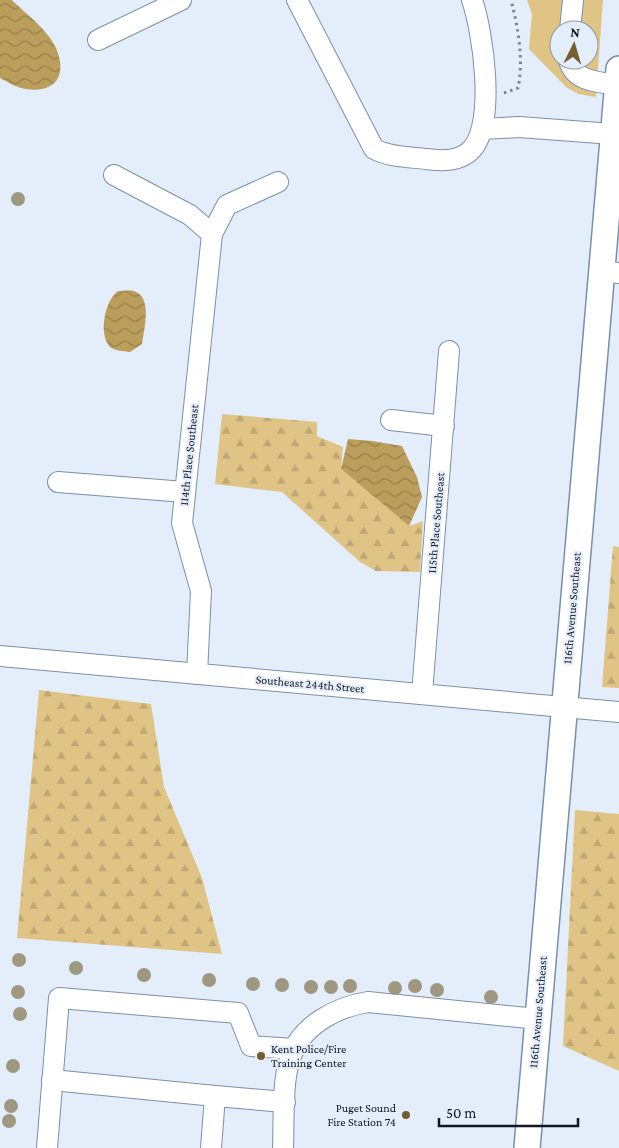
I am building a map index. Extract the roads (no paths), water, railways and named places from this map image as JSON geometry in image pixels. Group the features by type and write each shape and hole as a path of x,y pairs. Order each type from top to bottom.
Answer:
{"main road":[{"name":"116th Avenue Southeast","path":"527,1148 564,707 610,272 613,134 618,77"}],"street":[{"path":"98,40 181,0"},
{"path":"297,0 374,149 384,154 446,161 459,158 472,150 482,135 483,63 472,0"},
{"path":"571,20 573,0"},
{"path":"575,70 583,77 618,77"},
{"path":"482,129 519,127 613,134"},
{"path":"114,175 190,215 212,234 227,205 278,182"},
{"name":"114th Place Southeast","path":"197,674 201,591 182,523 212,234"},
{"name":"115th Place Southeast","path":"422,694 449,351"},
{"path":"391,420 444,426"},
{"path":"58,482 185,492"},
{"name":"Southeast 244th Street","path":"0,656 619,712"},
{"path":"47,1148 59,998 238,1013 251,1046 294,1049"},
{"path":"283,1148 289,1060 294,1049 313,1025 349,1005 368,1002 538,1019"},
{"path":"52,1080 285,1102"},
{"path":"211,1148 215,1096"}],"water":[{"path":"0,0 12,0 42,29 56,48 60,68 59,76 49,87 32,90 21,88 0,78"},
{"path":"118,291 134,291 140,294 144,300 146,314 142,344 130,352 110,347 104,334 107,309 113,295"},
{"path":"348,439 402,446 417,477 422,497 409,526 341,469"}],"place":[{"name":"Kent Police/Fire Training Center","path":"261,1056"},
{"name":"Puget Sound Fire Station 74","path":"406,1115"}]}
